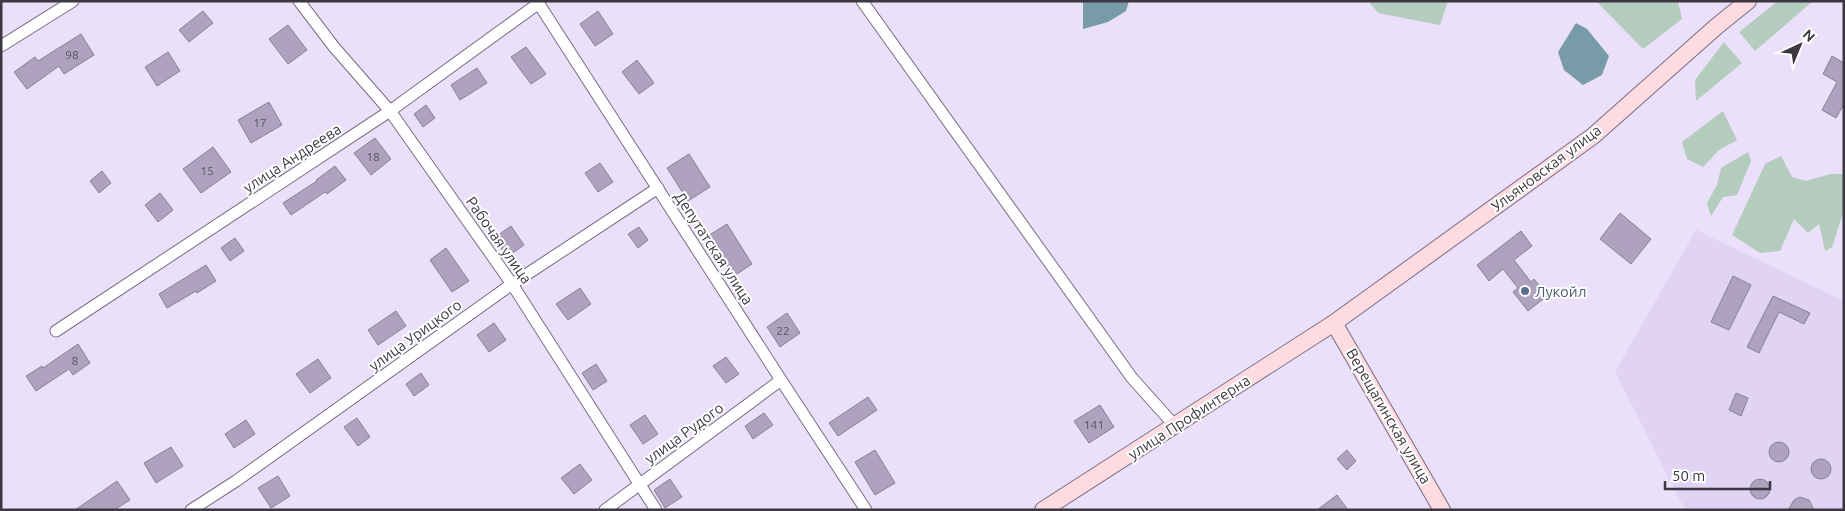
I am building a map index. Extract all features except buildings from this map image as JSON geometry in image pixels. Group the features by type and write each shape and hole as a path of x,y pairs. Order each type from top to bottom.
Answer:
{"main road":[{"name":"Ульяновская улица","path":"1334,323 1593,136 1717,26 1748,1"},
{"name":"улица Профинтерна","path":"1043,510 1334,323"},
{"name":"Верещагинская улица","path":"1334,323 1442,510"}],"street":[{"path":"1,46 73,1"},
{"name":"Рабочая улица","path":"299,1 334,47 390,111 512,284 656,510"},
{"path":"862,1 1132,378 1175,426"},
{"name":"улица Андреева","path":"56,331 390,111 538,2"},
{"name":"Депутатская улица","path":"538,2 780,380 866,510"},
{"name":"улица Урицкого","path":"192,510 236,481 512,284 658,188"},
{"name":"улица Рудого","path":"605,510 780,380"}],"shaded area":[{"path":"1696,230 1844,301 1844,510 1685,510 1615,372"}],"green space":[{"path":"1368,1 1448,1 1440,25 1378,13"},
{"path":"1596,1 1678,1 1682,19 1643,49"},
{"path":"1778,1 1813,1 1755,51 1739,32"},
{"path":"1724,42 1742,63 1696,101 1695,80"},
{"path":"1723,111 1737,140 1719,150 1703,167 1687,159 1682,142"},
{"path":"1748,152 1751,161 1737,195 1723,197 1711,216 1707,203 1717,185 1721,168"},
{"path":"1781,156 1792,177 1806,181 1831,174 1844,174 1844,210 1832,247 1825,251 1819,224 1808,233 1794,219 1780,251 1760,253 1732,235 1765,164"}],"water":[{"path":"1083,1 1129,1 1126,11 1108,22 1083,29"},
{"path":"1576,23 1587,29 1609,56 1602,75 1583,85 1564,70 1558,52"}],"place":[{"name":"Лукойл","path":"1525,291"}]}
